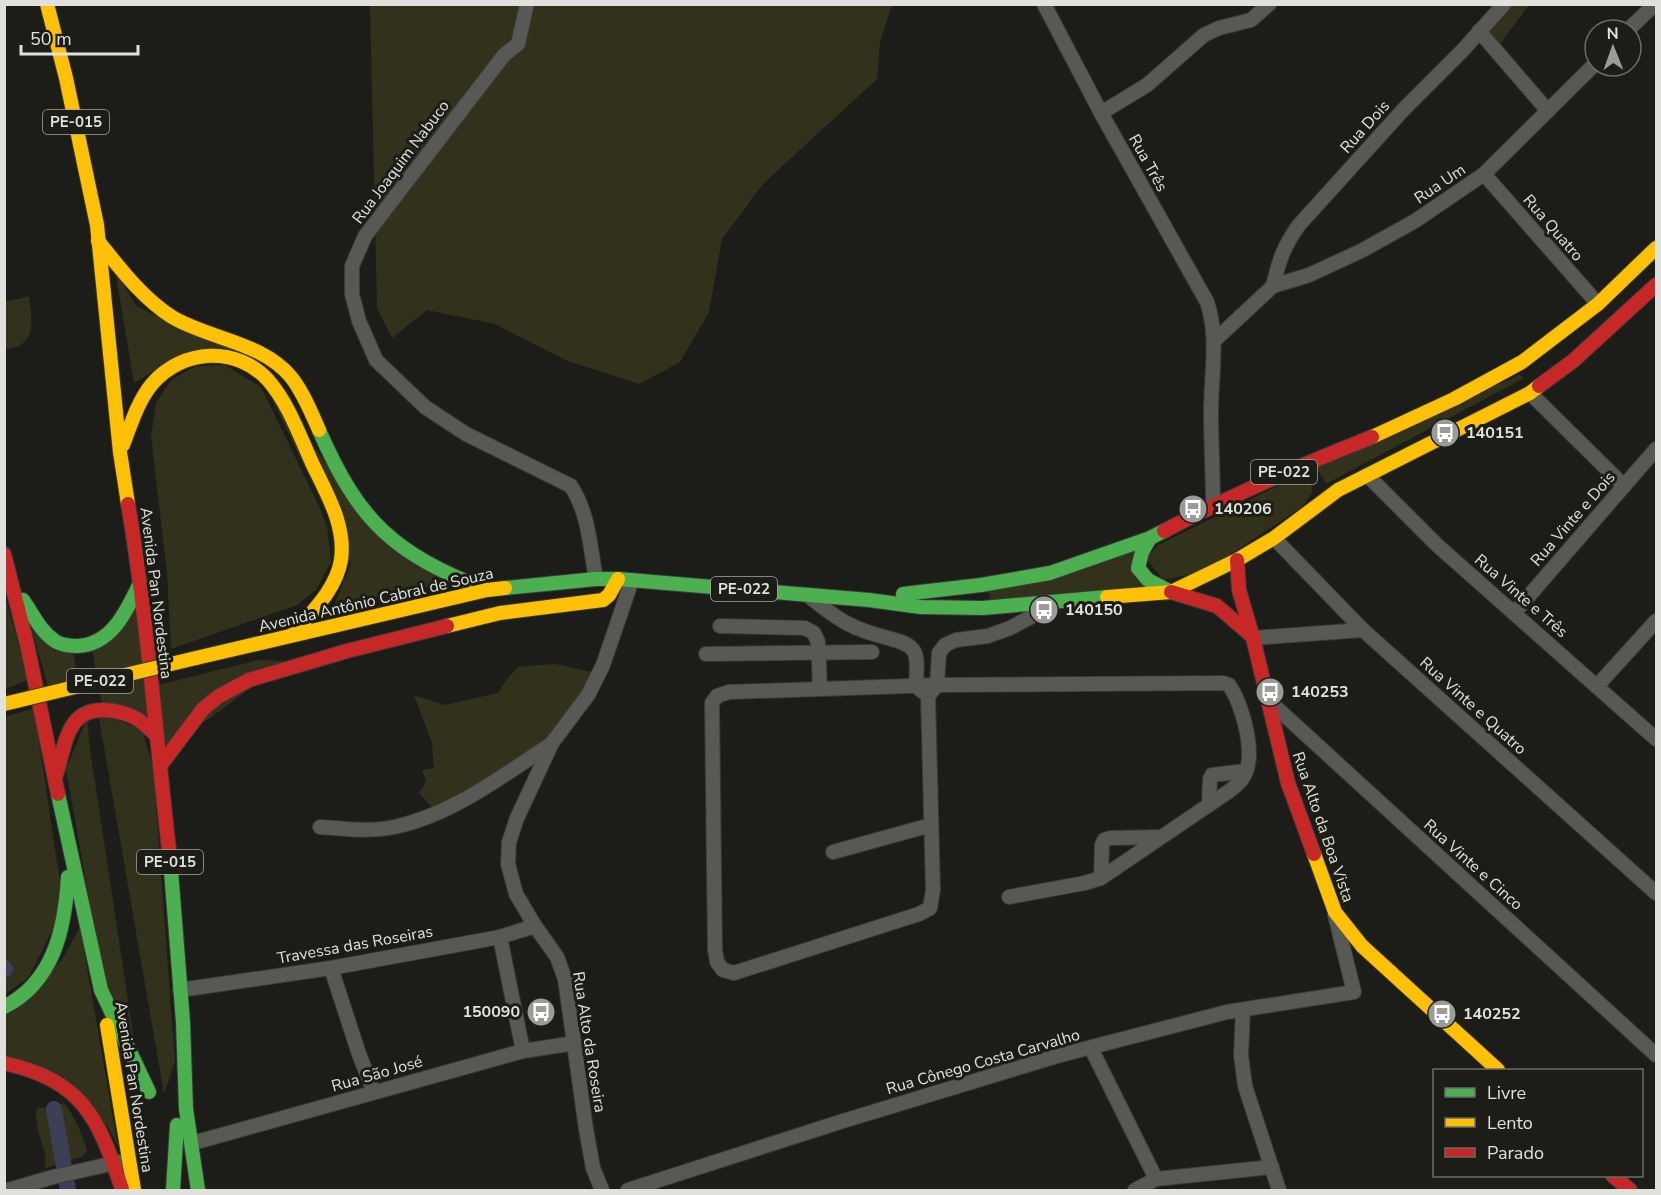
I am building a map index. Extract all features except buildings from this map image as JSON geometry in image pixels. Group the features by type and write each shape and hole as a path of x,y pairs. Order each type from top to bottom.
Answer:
{"main road":[{"name":"Avenida Pan Nordestina","path":"47,4 85,164 98,241 120,452 141,581 155,734 170,859 180,990 183,1075 198,1191"},
{"path":"98,241 142,293 170,316 190,326 246,346 266,356 287,373 302,396 338,472 368,517 399,544 443,573 487,590"},
{"name":"Avenida Antônio Cabral de Souza","path":"869,600 1050,573 1150,538 1295,467 1394,428 1522,362 1598,304 1656,248"},
{"name":"Avenida Antônio Cabral de Souza","path":"4,704 487,590 596,579 625,579 806,594 921,608 983,608 1170,592 1237,560 1274,538 1314,500 1530,393 1573,361 1656,285"},
{"path":"120,452 142,400 153,383 171,365 213,354 231,357 253,365 269,381 280,398 329,500 342,543 341,561 333,581 292,635"},
{"path":"1295,467 1302,469 1311,479"},
{"path":"1150,538 1142,552 1138,568 1143,577 1155,586 1170,592 1217,606 1253,638"},
{"path":"4,554 14,584 101,990 149,1092"},
{"name":"Rua Alto da Boa Vista","path":"1237,560 1239,590 1288,783 1335,912"},
{"path":"160,766 203,709 219,696 249,680 347,651 500,612 603,600 625,579"},
{"path":"14,584 43,631 60,644 80,646 100,640 116,627 141,581"},
{"path":"56,776 75,722 82,715 101,710 114,711 134,717 155,734"},
{"path":"4,1007 33,986 51,964 60,940 64,919 69,846"},
{"path":"1335,912 1362,946 1496,1069"},
{"name":"Avenida Pan Nordestina","path":"101,990 134,1191"},
{"path":"4,1063 18,1065 43,1074 62,1084 78,1098 93,1116 105,1138 122,1191"},
{"path":"173,1191 183,1075"},
{"path":"1614,1177 1630,1191"}],"street":[{"name":"Rua Joaquim Nabuco","path":"527,4 518,44 504,55 365,236 352,266 352,294 359,321 376,360 425,406 466,434 571,486 580,501 586,521 596,579"},
{"name":"Rua Três","path":"1044,4 1101,113 1206,302 1213,320 1211,414 1214,505"},
{"path":"1101,113 1147,85 1204,35 1231,24 1251,20 1269,4"},
{"name":"Rua Dois","path":"1273,285 1285,244 1299,225 1404,109 1504,4"},
{"path":"1640,18 1655,4"},
{"path":"1479,31 1548,111"},
{"name":"Rua Um","path":"1273,285 1309,274 1361,251 1415,221 1484,174 1583,76"},
{"name":"Rua Quatro","path":"1484,174 1598,304"},
{"path":"1214,342 1273,285"},
{"path":"1530,393 1624,486"},
{"name":"Rua Vinte e Dois","path":"1515,612 1656,449"},
{"name":"Rua Vinte e Três","path":"1367,475 1437,545 1515,612 1656,740"},
{"name":"Rua Vinte e Quatro","path":"1274,538 1363,630 1656,893"},
{"name":"Rua Alto da Roseira","path":"602,1191 593,1168 586,1129 565,979 557,957 534,926 516,894 508,864 509,842 517,818 552,743 588,695 603,665 625,579"},
{"path":"806,594 840,621 861,631 903,642 911,647 915,652 916,686"},
{"path":"1009,897 1101,878 1242,779 1250,752 1239,702 1229,685 1223,683 933,691 916,686 729,692 717,696 712,703 716,950 717,962 723,970 734,973 908,918 930,908 933,890 931,825 933,691 939,653 945,645 956,640 988,636 1011,628 1060,602"},
{"path":"1597,686 1656,621"},
{"path":"720,626 805,628 814,633 818,642 820,689"},
{"path":"1253,638 1363,630"},
{"path":"706,654 872,652"},
{"name":"Rua Vinte e Cinco","path":"1267,699 1656,1055"},
{"path":"320,827 351,830 392,828 419,821 453,807 552,743"},
{"path":"1209,804 1212,775 1246,771"},
{"path":"833,852 931,825"},
{"path":"1101,878 1104,840 1161,837"},
{"name":"Rua Alto da Boa Vista","path":"1335,912 1354,992"},
{"name":"Travessa das Roseiras","path":"180,990 331,968 500,937 534,926"},
{"path":"500,937 523,1051"},
{"path":"331,968 358,1054 374,1092"},
{"name":"Rua Cônego Costa Carvalho","path":"628,1191 843,1120 1057,1056 1200,1018 1354,992"},
{"path":"1243,1010 1241,1054 1245,1086 1279,1191"},
{"name":"Rua São José","path":"191,1142 523,1051 574,1043"},
{"path":"1091,1048 1156,1179"},
{"path":"8,1191 71,1172 130,1159"},
{"path":"1135,1191 1156,1179 1272,1167"}],"shaded area":[{"path":"370,5 892,5 880,42 877,79 763,184 722,239 709,312 680,362 639,384 565,360 495,324 427,310 392,338 377,308"},
{"path":"1512,5 1529,5 1500,44 1483,38"},
{"path":"115,269 136,306 176,325 248,351 336,478 446,584 334,605 351,564 255,363 169,362 134,383"},
{"path":"29,296 31,323 28,338 16,347 5,349 5,302"},
{"path":"225,365 261,387 327,526 331,562 316,590 297,605 171,649 167,573 151,436 156,403 171,380 196,366"},
{"path":"1519,375 1524,378 1326,484 1315,465"},
{"path":"1302,474 1311,481 1312,493 1302,507 1203,572 1163,580 1146,558 1158,545"},
{"path":"1144,546 1149,588 990,602 989,590"},
{"path":"4,591 28,680 5,689 4,689"},
{"path":"139,603 143,664 96,673 92,649"},
{"path":"30,623 73,653 78,679 48,686"},
{"path":"259,660 288,661 163,752 158,685"},
{"path":"555,664 592,672 588,686 548,741 435,811 419,793 426,781 422,770 434,768 432,743 414,695 445,705 498,693 518,667"},
{"path":"146,677 150,721 102,704 99,687"},
{"path":"34,708 61,889 54,927 28,978 5,994 5,717"},
{"path":"98,712 142,730 153,766 175,1061 164,1094"},
{"path":"87,718 136,1053 105,990 66,769"},
{"path":"80,927 118,1147 107,1125 5,1056 4,1015 62,960"},
{"path":"64,1103 78,1125 87,1150 83,1156 45,1168 45,1154 36,1116 37,1108 48,1108"}],"waterway":[{"path":"54,1109 68,1190"}],"traffic: fast":[{"path":"319,430 349,489 383,531 427,562 487,590"},
{"path":"903,594 981,585 1050,573 1164,531"},
{"path":"1150,538 1142,552 1138,568 1148,580 1171,592"},
{"path":"505,588 618,579 869,600 921,607 983,608 1107,597"},
{"path":"23,600 50,637 60,643 77,646 100,640 109,633 124,615 140,583"},
{"path":"58,794 101,990 149,1092"},
{"path":"170,858 183,1022 186,1109 198,1190"},
{"path":"4,1007 35,983 54,952 64,915 68,877"},
{"path":"173,1190 177,1125"}],"traffic: slow":[{"path":"47,4 66,78 97,225 120,452 128,504"},
{"path":"98,241 141,292 172,317 202,331 250,348 279,365 299,389 319,430"},
{"path":"1372,437 1454,399 1522,362 1598,304 1656,248"},
{"path":"123,445 135,413 147,391 165,372 179,363 194,358 226,357 241,361 268,380 294,421 334,511 341,535 341,560 334,581 322,600 292,635"},
{"path":"1107,597 1171,592 1237,560 1274,538 1338,490 1530,393 1539,386"},
{"path":"447,626 500,613 603,600 609,595 618,579"},
{"path":"196,658 487,590 505,588"},
{"path":"4,704 196,658"},
{"path":"1314,854 1335,912 1362,946 1497,1069"},
{"path":"107,1025 134,1190"}],"traffic: jam":[{"path":"1539,386 1573,361 1656,285"},
{"path":"1164,531 1267,481 1372,437"},
{"path":"128,504 146,636 170,858"},
{"path":"4,554 27,644 58,794"},
{"path":"1237,560 1239,590 1288,783 1314,854"},
{"path":"1171,592 1217,606 1253,637"},
{"path":"160,766 203,709 219,696 249,680 347,651 447,626"},
{"path":"56,775 71,728 81,716 88,713 104,710 122,713 140,721 155,734"},
{"path":"4,1063 52,1080 70,1092 84,1106 105,1141 122,1189"},
{"path":"1614,1177 1630,1190"}],"place":[{"name":"140151","path":"1445,433"},
{"name":"140206","path":"1193,509"},
{"name":"140150","path":"1044,610"},
{"name":"140253","path":"1270,692"},
{"name":"150090","path":"541,1012"},
{"name":"140252","path":"1442,1014"}]}
